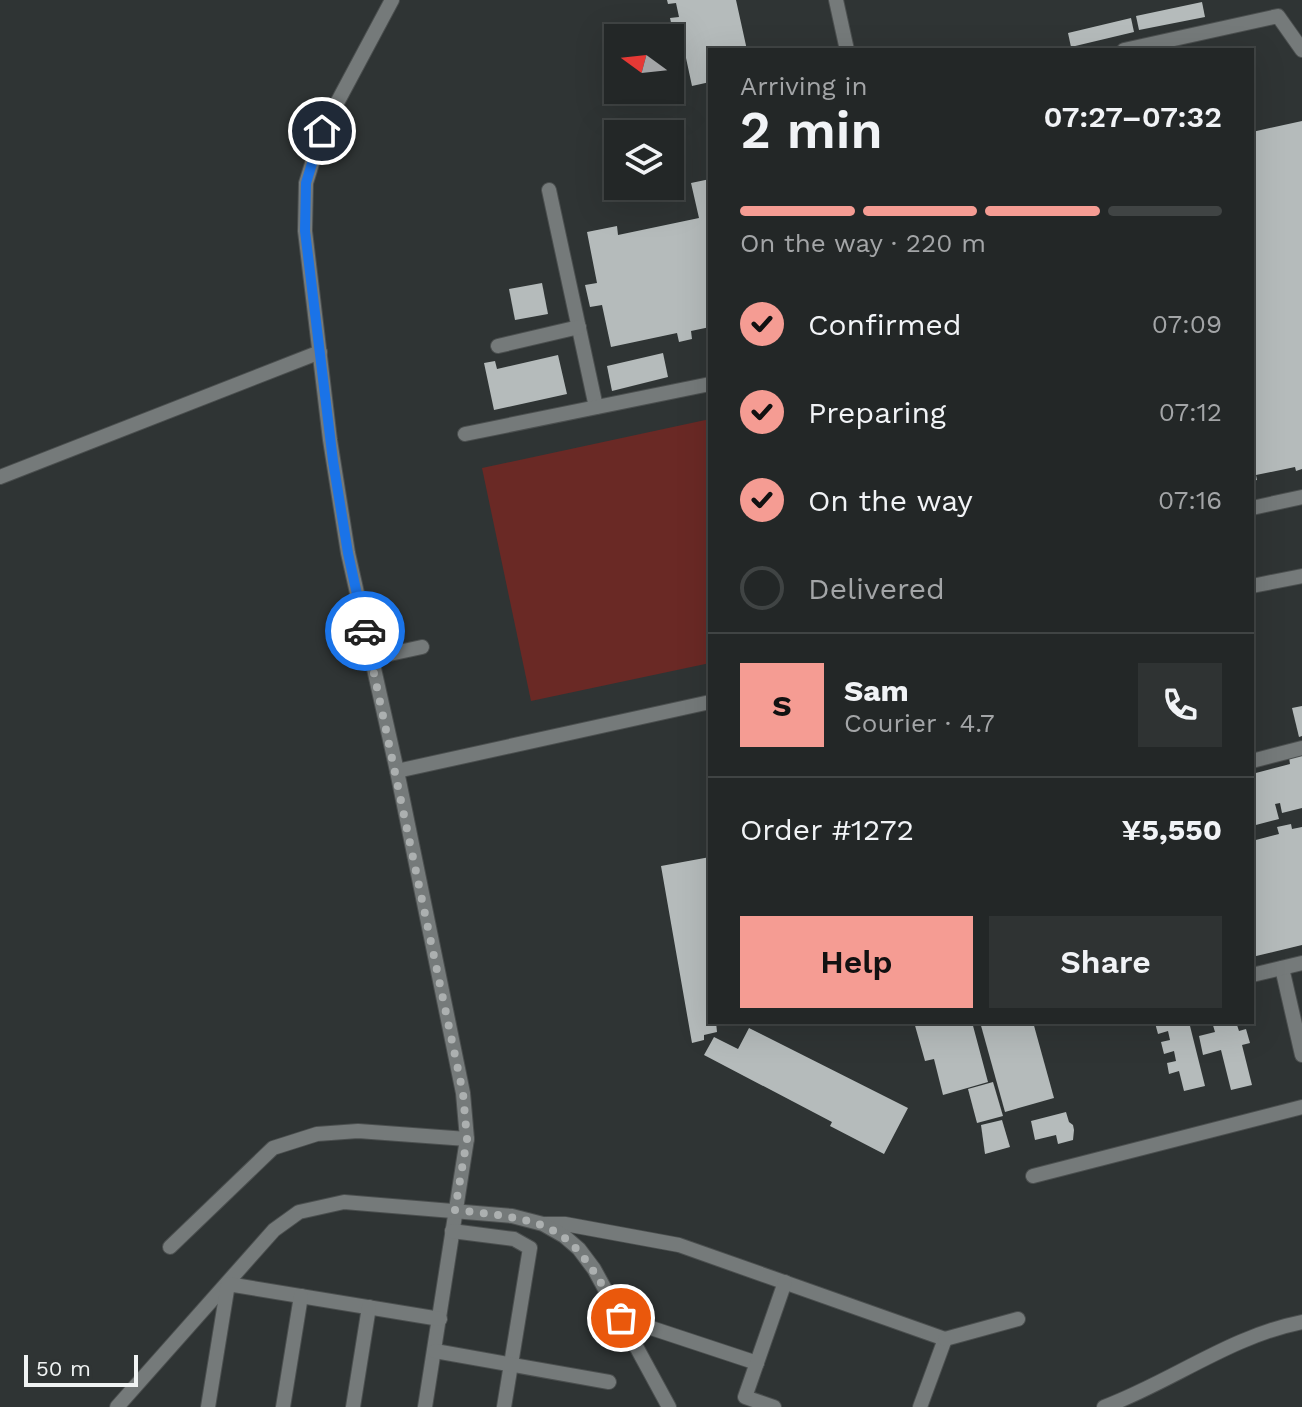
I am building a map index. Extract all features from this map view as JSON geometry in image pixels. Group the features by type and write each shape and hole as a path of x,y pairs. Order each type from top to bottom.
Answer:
{"street":[{"path":"392,0 322,131 306,183 305,231 340,504 463,1093 467,1139 425,1407"},
{"path":"836,0 847,48"},
{"path":"1133,48 1278,16 1302,50"},
{"path":"549,190 596,407"},
{"path":"498,346 579,327"},
{"path":"0,477 320,352"},
{"path":"465,434 708,384"},
{"path":"1254,508 1302,497"},
{"path":"1254,586 1302,576"},
{"path":"371,658 422,647"},
{"path":"397,771 708,702"},
{"path":"1254,760 1302,748"},
{"path":"1254,975 1302,963"},
{"path":"1282,968 1302,1055"},
{"path":"1033,1176 1302,1107"},
{"path":"170,1247 273,1148 317,1134 358,1131 467,1139"},
{"path":"117,1407 274,1230 299,1212 344,1202 512,1216 543,1224 565,1224 679,1245 945,1339 1018,1319"},
{"path":"543,1224 579,1249 594,1269 669,1407"},
{"path":"452,1231 514,1239 530,1248 504,1407"},
{"path":"774,1407 745,1397 785,1282"},
{"path":"228,1284 440,1319"},
{"path":"208,1407 228,1284"},
{"path":"283,1407 301,1296"},
{"path":"353,1407 369,1307"},
{"path":"621,1318 757,1363"},
{"path":"1104,1407 1134,1396 1241,1341 1302,1322"},
{"path":"920,1407 945,1339"},
{"path":"435,1351 609,1382"}],"shaded area":[{"path":"708,419 708,663 531,701 482,468"}],"building":[{"path":"667,0 736,0 747,48 708,48 708,82 692,86 684,58 684,24 671,24 670,18 679,17 676,3 668,4"},
{"path":"1202,2 1205,17 1139,30 1136,16"},
{"path":"1131,18 1134,32 1071,47 1068,33"},
{"path":"1302,121 1302,469 1296,471 1295,467 1256,475 1257,480 1254,481 1254,132"},
{"path":"708,179 708,327 691,331 692,339 679,342 677,333 611,347 602,305 590,307 585,285 597,283 587,232 617,226 618,235 699,218 691,183"},
{"path":"542,283 548,314 515,320 509,289"},
{"path":"663,353 668,377 612,391 607,366"},
{"path":"558,355 567,394 494,410 484,363 495,361 497,369"},
{"path":"1302,706 1302,736 1299,737 1292,708"},
{"path":"1302,754 1302,808 1282,813 1280,803 1275,804 1279,819 1254,825 1254,773 1290,764 1289,757"},
{"path":"1291,824 1292,829 1302,827 1302,945 1254,957 1254,840 1279,834 1277,827"},
{"path":"708,857 708,1024 716,1024 717,1032 704,1035 704,1040 692,1043 661,866"},
{"path":"915,1024 973,1024 988,1082 943,1095 934,1059 925,1061"},
{"path":"981,1024 1034,1024 1054,1098 1005,1112"},
{"path":"1155,1024 1190,1024 1205,1086 1184,1091 1179,1071 1169,1074 1167,1063 1176,1061 1174,1051 1164,1054 1161,1042 1170,1040 1168,1031 1158,1034"},
{"path":"1213,1024 1237,1024 1239,1031 1246,1029 1250,1043 1242,1045 1252,1085 1231,1090 1221,1050 1203,1055 1199,1036 1215,1032"},
{"path":"749,1028 908,1108 884,1154 830,1126 832,1122 704,1055 714,1037 738,1049"},
{"path":"993,1082 1003,1116 977,1123 968,1089"},
{"path":"1066,1112 1073,1125 1073,1140 1058,1144 1056,1135 1035,1140 1031,1121"},
{"path":"1002,1120 1010,1147 985,1154 981,1125"}],"way so far":[{"path":"365,631 463,1093 467,1139 455,1210 512,1216 543,1224 564,1236 594,1269 621,1318"}],"route":[{"path":"322,131 306,183 305,231 333,461 365,631"}]}
